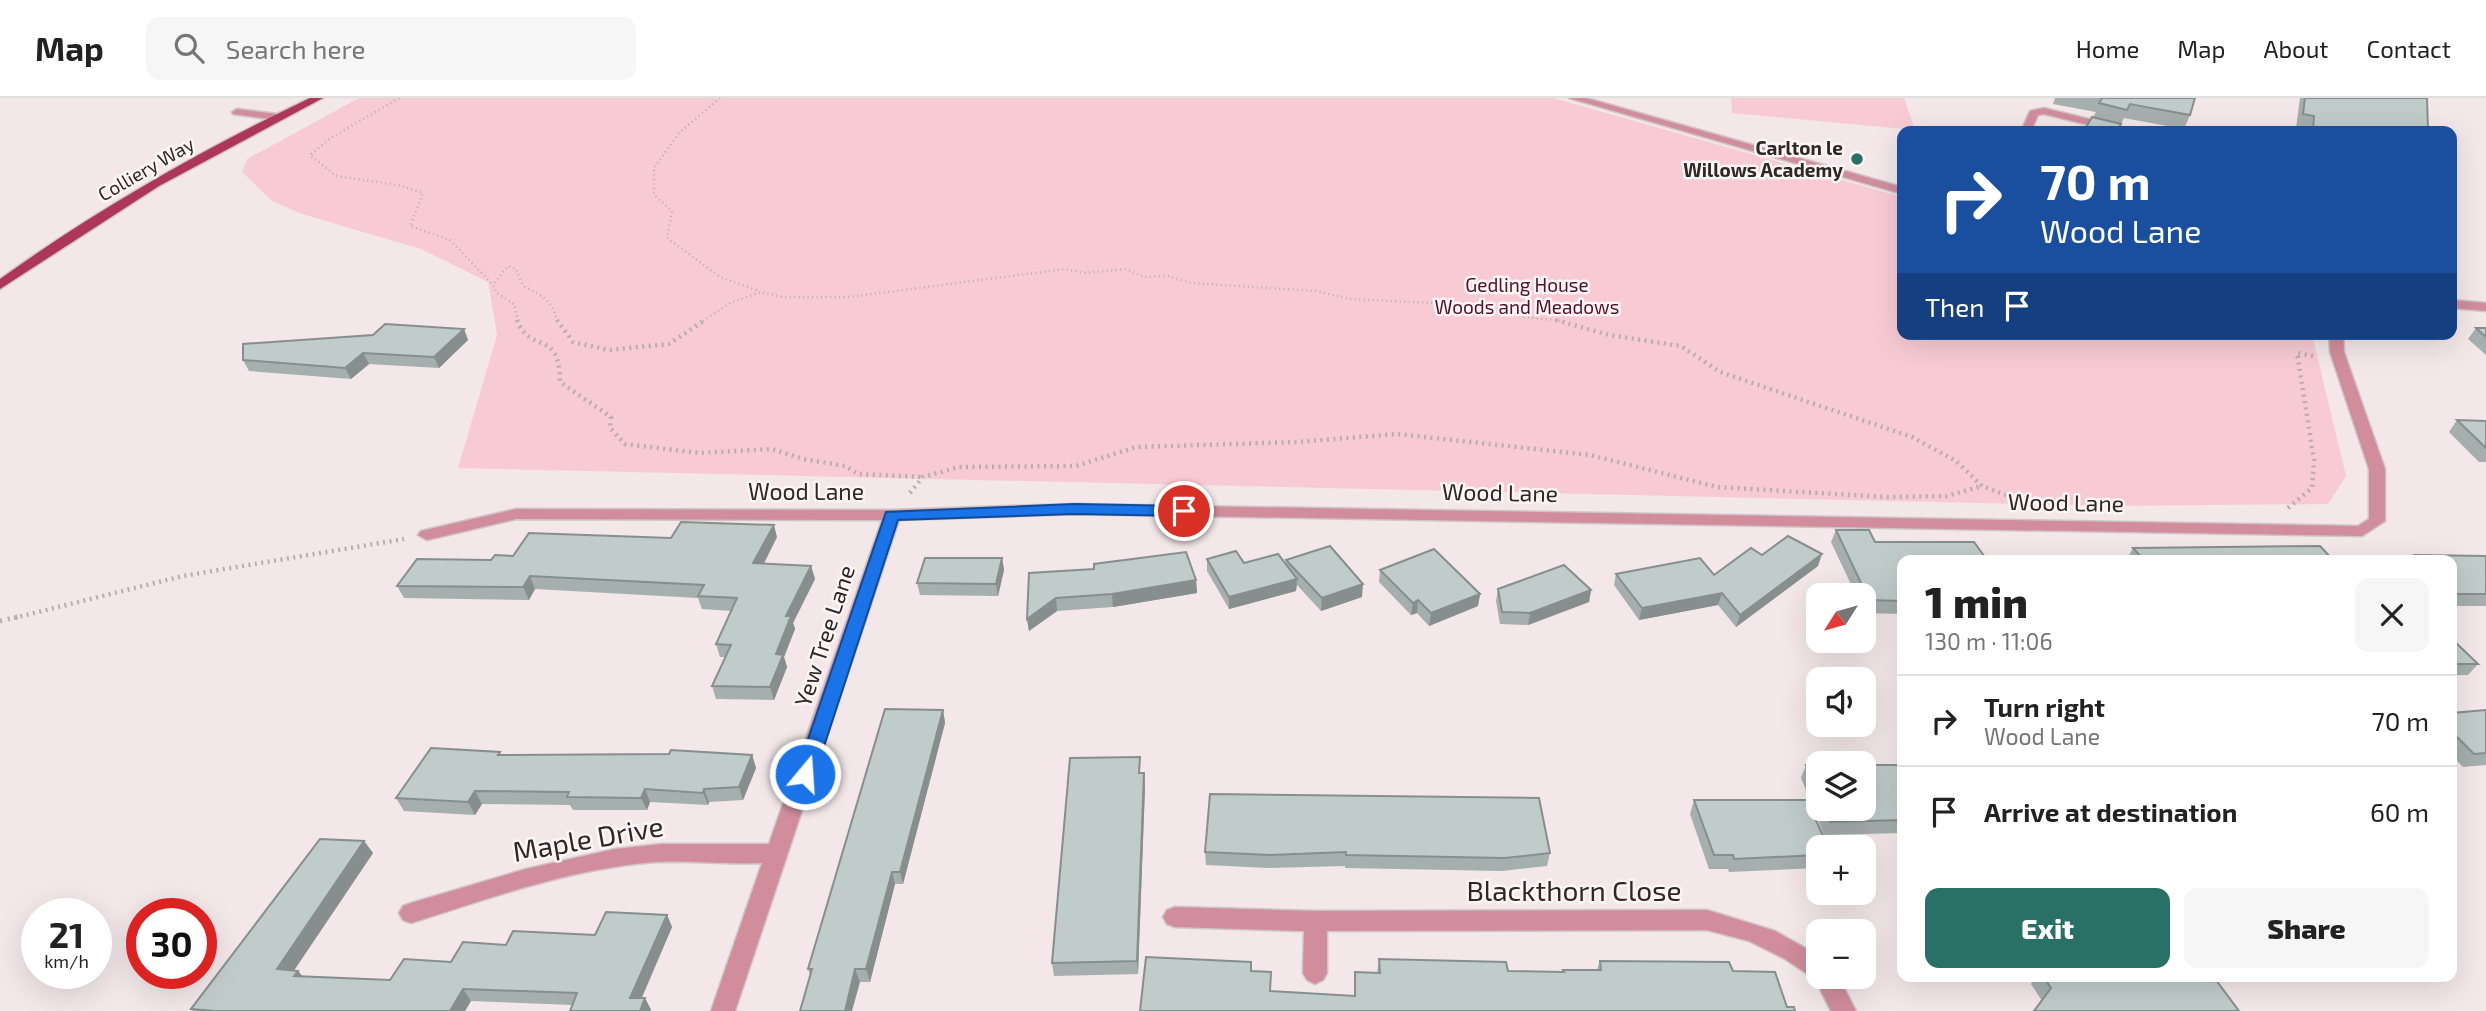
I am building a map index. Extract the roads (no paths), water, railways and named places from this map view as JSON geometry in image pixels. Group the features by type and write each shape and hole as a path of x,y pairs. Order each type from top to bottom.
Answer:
{"main road":[{"name":"Colliery Way","path":"0,285 124,201 277,117 318,98"}],"street":[{"path":"1574,98 1897,190"},
{"path":"2028,126 2034,113 2044,111 2105,126"},
{"path":"237,113 277,117"},
{"path":"2457,304 2486,307"},
{"name":"Wood Lane","path":"427,535 516,514 892,515 1074,509 2362,531 2377,521 2377,469 2337,352 2336,340"},
{"name":"Yew Tree Lane","path":"723,1011 892,515"},
{"name":"Maple Drive","path":"411,913 555,870 643,854 757,855 779,852"},
{"name":"Blackthorn Close","path":"1175,917 1316,921 1707,920 1751,930 1799,953 1806,959"},
{"path":"1315,973 1316,921"},
{"path":"1832,989 1844,1011"}],"place":[{"name":"Carlton le Willows Academy","path":"1857,159"}],"park label":[{"name":"Gedling House Woods and Meadows","path":"1527,296"}]}
